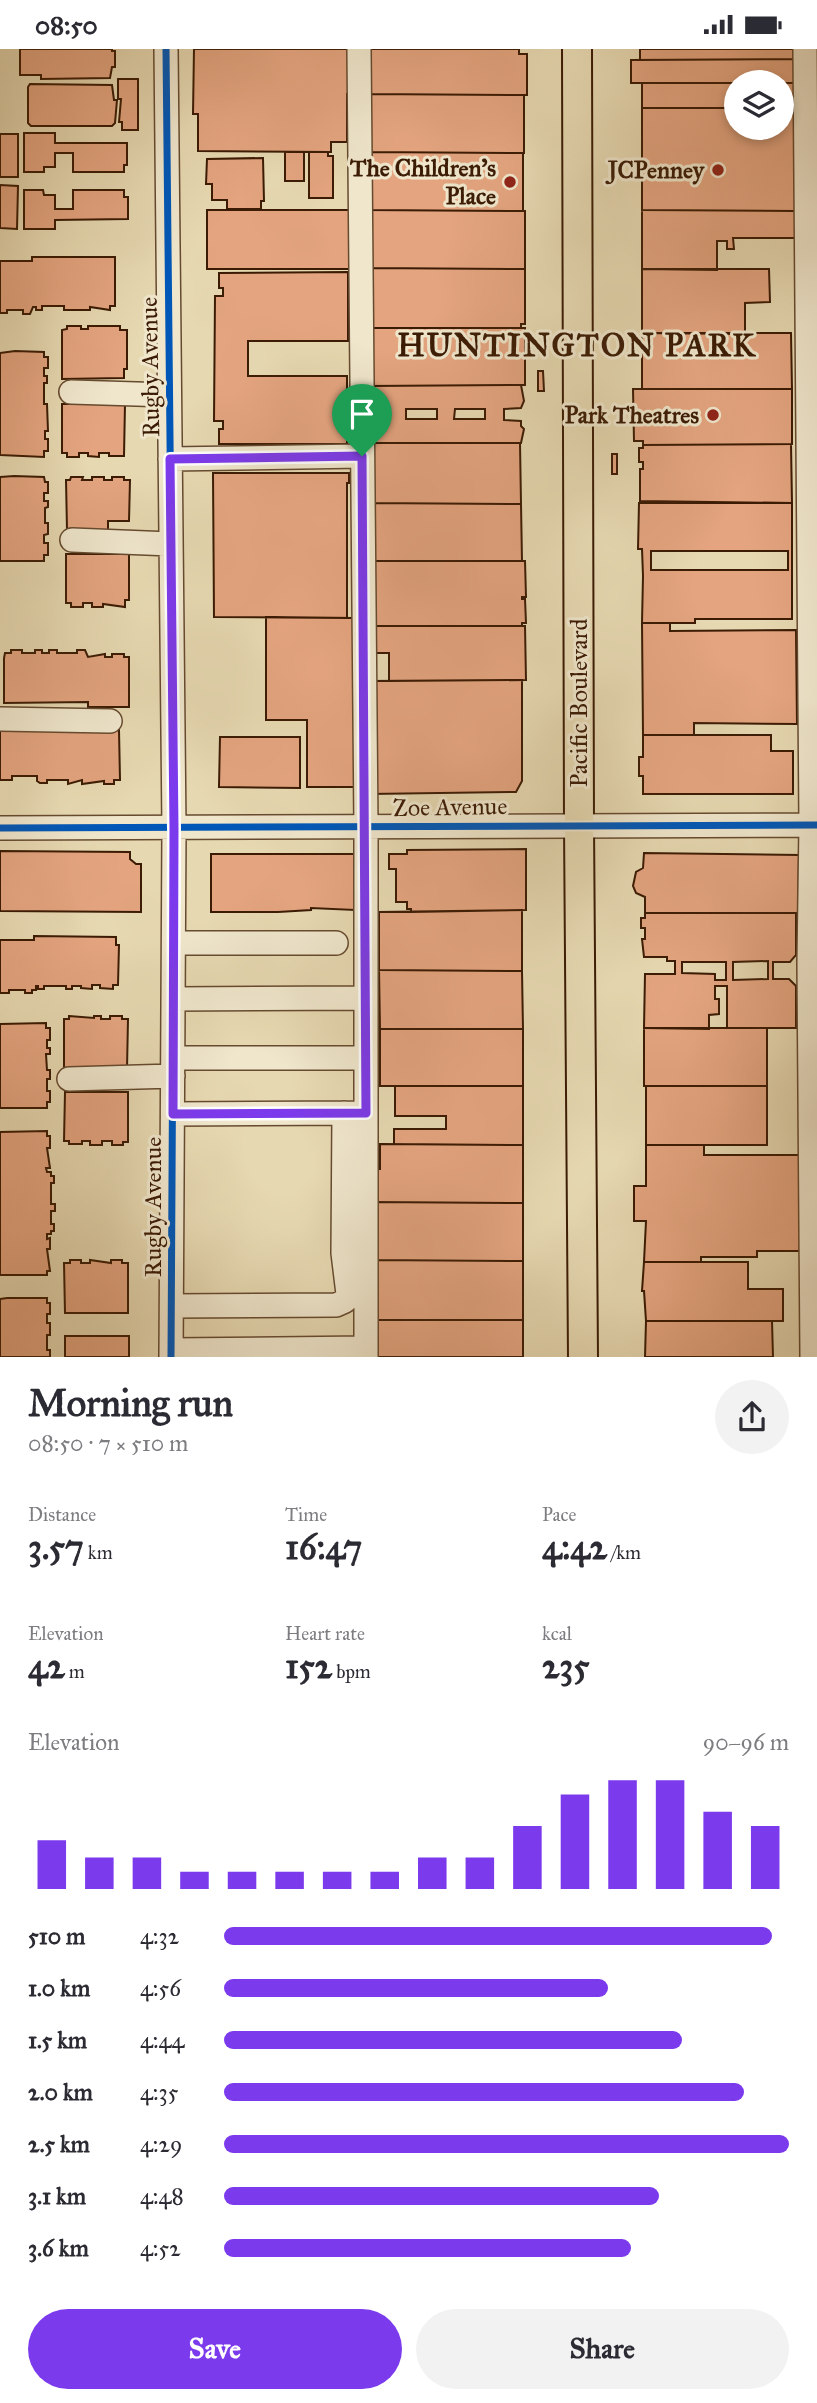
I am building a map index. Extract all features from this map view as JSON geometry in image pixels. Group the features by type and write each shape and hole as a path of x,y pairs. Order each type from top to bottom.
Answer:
{"main road":[{"name":"Pacific Boulevard","path":"577,49 583,1356"}],"street":[{"name":"Rugby Avenue","path":"166,49 174,829 171,1353"},
{"path":"172,1306 336,1305 345,1301 348,1294 343,1253 355,1113 366,1058 359,49"},
{"path":"805,49 813,477 812,1356"},
{"path":"71,392 170,395"},
{"path":"170,459 362,456"},
{"path":"72,540 171,544"},
{"path":"0,719 110,722"},
{"name":"Zoe Avenue","path":"0,828 814,825"},
{"path":"174,943 336,943"},
{"path":"173,999 366,998"},
{"path":"69,1079 173,1067 366,1058"},
{"path":"173,1114 355,1113"},
{"path":"171,1353 366,1352 355,1113"}],"building":[{"path":"20,49 112,49 115,51 115,67 112,67 110,78 41,79 41,75 20,75"},
{"path":"194,49 351,49 347,142 331,142 331,152 198,151 198,114 193,114"},
{"path":"367,49 519,49 519,54 527,54 527,95 367,94"},
{"path":"640,49 794,49 794,59 640,60"},
{"path":"794,59 795,83 794,70 724,70 724,83 631,83 631,60"},
{"path":"118,79 138,79 138,130 122,130 122,122 119,122 121,99 118,99"},
{"path":"642,83 724,83 724,108 642,108"},
{"path":"30,84 112,85 114,100 117,100 115,123 112,126 31,126 28,123"},
{"path":"367,94 524,95 524,153 367,152"},
{"name":"JCPenney","path":"795,107 795,211 642,210 642,108 724,108 724,140 794,140"},
{"path":"24,133 55,133 55,143 127,143 127,165 124,165 124,172 73,172 73,153 55,153 55,167 44,167 44,172 24,172"},
{"path":"0,134 18,134 18,177 0,177"},
{"path":"285,152 304,152 304,181 285,181"},
{"path":"309,152 328,152 328,156 333,156 333,198 309,198"},
{"path":"367,152 523,153 523,211 367,210"},
{"path":"263,158 264,201 261,201 261,209 227,209 227,200 212,200 212,184 206,184 207,159"},
{"path":"0,185 18,186 17,229 0,228"},
{"path":"24,190 43,190 44,195 55,195 55,209 73,209 73,190 124,190 124,197 128,197 128,219 55,220 55,229 24,229"},
{"path":"207,210 352,210 352,269 207,269"},
{"path":"367,210 525,211 525,269 368,268"},
{"path":"642,210 795,211 795,238 733,238 734,249 727,249 727,241 717,241 717,270 642,269"},
{"path":"32,257 115,257 115,306 110,306 110,310 90,307 90,310 64,310 64,306 42,306 42,310 33,307 30,314 23,314 23,310 0,313 0,261 32,261"},
{"path":"368,268 525,269 525,324 521,324 521,328 368,328"},
{"path":"642,269 769,269 770,302 745,303 745,334 642,333"},
{"path":"348,272 348,341 248,341 248,376 347,376 347,444 219,444 219,429 223,429 223,421 214,421 215,296 223,296 223,288 219,288 219,273"},
{"path":"67,326 88,329 88,326 120,326 120,330 127,330 127,369 124,369 124,378 62,379 62,330 67,329"},
{"path":"368,328 525,328 525,385 368,386"},
{"path":"642,333 791,333 792,389 642,389"},
{"path":"44,352 44,357 48,357 48,368 44,368 47,383 44,383 44,404 47,404 48,431 45,431 45,439 48,439 48,451 44,451 44,457 0,455 0,353"},
{"path":"538,371 543,371 544,391 538,391"},
{"path":"521,385 524,401 521,408 504,409 504,420 521,421 524,429 521,443 370,443 370,421 388,421 388,407 369,408 369,386","holes":["406,409 437,409 437,419 406,419","455,409 485,409 485,419 454,419"]},
{"name":"Park Theatres","path":"633,389 792,389 792,444 643,445 643,441 634,441"},
{"path":"62,404 125,404 124,456 99,453 99,457 79,453 79,457 67,457 67,453 62,453"},
{"path":"367,443 520,443 521,504 368,503"},
{"path":"791,444 792,503 640,501 640,469 643,469 643,462 639,462 639,448 643,448 643,445"},
{"path":"612,454 617,454 617,474 612,474"},
{"path":"213,473 349,473 347,618 214,617"},
{"path":"0,477 44,477 45,482 48,482 48,493 44,493 44,501 48,501 45,523 48,523 48,534 44,535 44,543 48,543 48,555 44,555 44,561 0,561"},
{"path":"71,477 92,480 92,477 104,477 104,480 112,480 112,477 124,477 124,480 130,480 129,521 108,521 108,530 67,530 66,480"},
{"path":"368,503 521,504 522,561 368,561"},
{"path":"639,503 792,503 792,619 695,619 695,623 642,623 642,549 638,549","holes":["651,551 788,551 788,570 651,570"]},
{"path":"66,554 129,554 129,600 125,600 125,607 103,604 103,607 92,607 92,603 83,603 83,607 71,607 71,603 66,603"},
{"path":"368,561 525,561 526,597 522,599 525,599 526,623 522,623 522,626 369,626"},
{"path":"266,617 354,618 354,787 307,787 307,720 266,720"},
{"path":"642,623 670,623 670,631 796,630 797,724 694,723 694,735 643,735"},
{"path":"369,626 525,626 526,680 389,681 389,653 369,653"},
{"path":"11,650 22,650 22,653 42,650 42,653 49,653 49,650 57,650 57,653 77,653 77,650 85,650 88,657 124,654 124,657 129,657 129,707 88,707 88,702 4,703 4,658 5,653 11,653"},
{"path":"522,680 522,781 516,792 369,794 369,681"},
{"path":"0,727 38,731 119,730 120,780 114,780 114,784 104,784 104,781 82,784 82,780 68,784 68,780 47,780 47,783 40,783 37,776 12,776 12,780 0,780"},
{"path":"643,735 771,735 771,751 793,751 793,794 643,794 639,757 643,757"},
{"path":"220,737 300,737 300,788 219,787"},
{"path":"526,849 526,910 411,912 411,909 407,909 407,902 396,902 396,869 389,869 389,854 407,854 407,850"},
{"path":"0,851 130,852 130,859 141,864 141,912 0,911"},
{"path":"644,853 799,855 798,913 645,913 645,897 636,893 633,886 636,872 643,868"},
{"path":"211,854 355,854 355,910 311,908 278,912 211,912"},
{"path":"522,910 522,971 379,970 379,912"},
{"path":"645,913 796,913 796,955 790,962 773,962 773,979 789,979 796,986 796,1028 727,1028 727,986 715,986 715,999 719,999 719,1014 709,1015 709,1029 644,1028 645,974 675,974 675,961 667,961 667,957 644,957 642,939 645,939 645,928 641,928 641,918 645,918","holes":["768,961 768,979 733,980 733,962","682,962 726,962 726,980 715,980 715,974 682,973"]},
{"path":"34,936 116,937 116,945 119,945 118,985 113,985 113,989 100,988 100,985 92,985 92,989 81,986 66,989 66,986 44,986 44,989 38,989 36,986 32,993 9,990 9,993 0,993 0,940 34,940"},
{"path":"379,970 522,971 523,1029 380,1029"},
{"path":"69,1016 101,1016 101,1019 110,1019 110,1016 122,1016 122,1019 128,1019 127,1069 64,1069 64,1019 69,1019"},
{"path":"46,1023 46,1028 50,1028 47,1048 50,1048 50,1054 46,1054 47,1070 50,1070 47,1091 50,1091 50,1102 47,1102 47,1108 0,1108 0,1024"},
{"path":"644,1028 767,1028 767,1086 644,1086"},
{"path":"380,1029 523,1029 523,1086 380,1086"},
{"path":"395,1086 523,1086 523,1145 394,1144 394,1129 446,1129 446,1116 395,1116"},
{"path":"646,1086 767,1086 767,1145 646,1145"},
{"path":"65,1092 128,1092 128,1142 112,1145 112,1141 102,1141 102,1145 90,1145 90,1141 69,1144 69,1141 64,1141"},
{"path":"47,1131 47,1136 50,1136 50,1148 47,1148 50,1168 46,1168 47,1172 51,1172 51,1176 54,1176 54,1183 51,1183 51,1204 55,1204 55,1211 51,1211 54,1231 47,1234 47,1239 50,1238 50,1249 47,1249 50,1271 47,1271 47,1275 0,1275 0,1132"},
{"path":"380,1144 523,1145 523,1203 374,1202 369,1169 380,1169"},
{"path":"646,1145 704,1145 704,1155 800,1155 800,1251 757,1251 757,1257 701,1257 701,1262 644,1262 646,1221 634,1221 634,1186 646,1186"},
{"path":"371,1202 523,1203 523,1261 371,1260"},
{"path":"70,1260 81,1260 81,1263 90,1263 90,1260 111,1263 111,1260 122,1260 122,1263 128,1263 128,1313 65,1313 64,1263 70,1263"},
{"path":"371,1260 523,1261 523,1320 371,1320"},
{"path":"644,1262 748,1262 748,1289 783,1289 783,1321 646,1321 642,1291"},
{"path":"47,1298 47,1303 50,1303 50,1314 47,1314 50,1335 47,1335 47,1350 50,1350 50,1357 0,1357 0,1299"},
{"path":"371,1320 523,1320 523,1357 371,1357"},
{"path":"646,1321 772,1321 773,1357 645,1357"},
{"path":"65,1336 129,1336 129,1357 65,1357"}],"cycle path":[{"path":"166,49 174,829 171,1357"},
{"path":"0,828 817,825"}],"place":[{"name":"JCPenney","path":"718,170"},
{"name":"The Children's Place","path":"510,182"},
{"name":"Park Theatres","path":"713,415"}],"district":[{"name":"HUNTINGTON PARK","path":"577,345"}],"route":[{"path":"362,456 366,1113 173,1114 174,829 170,459 362,456"}]}
